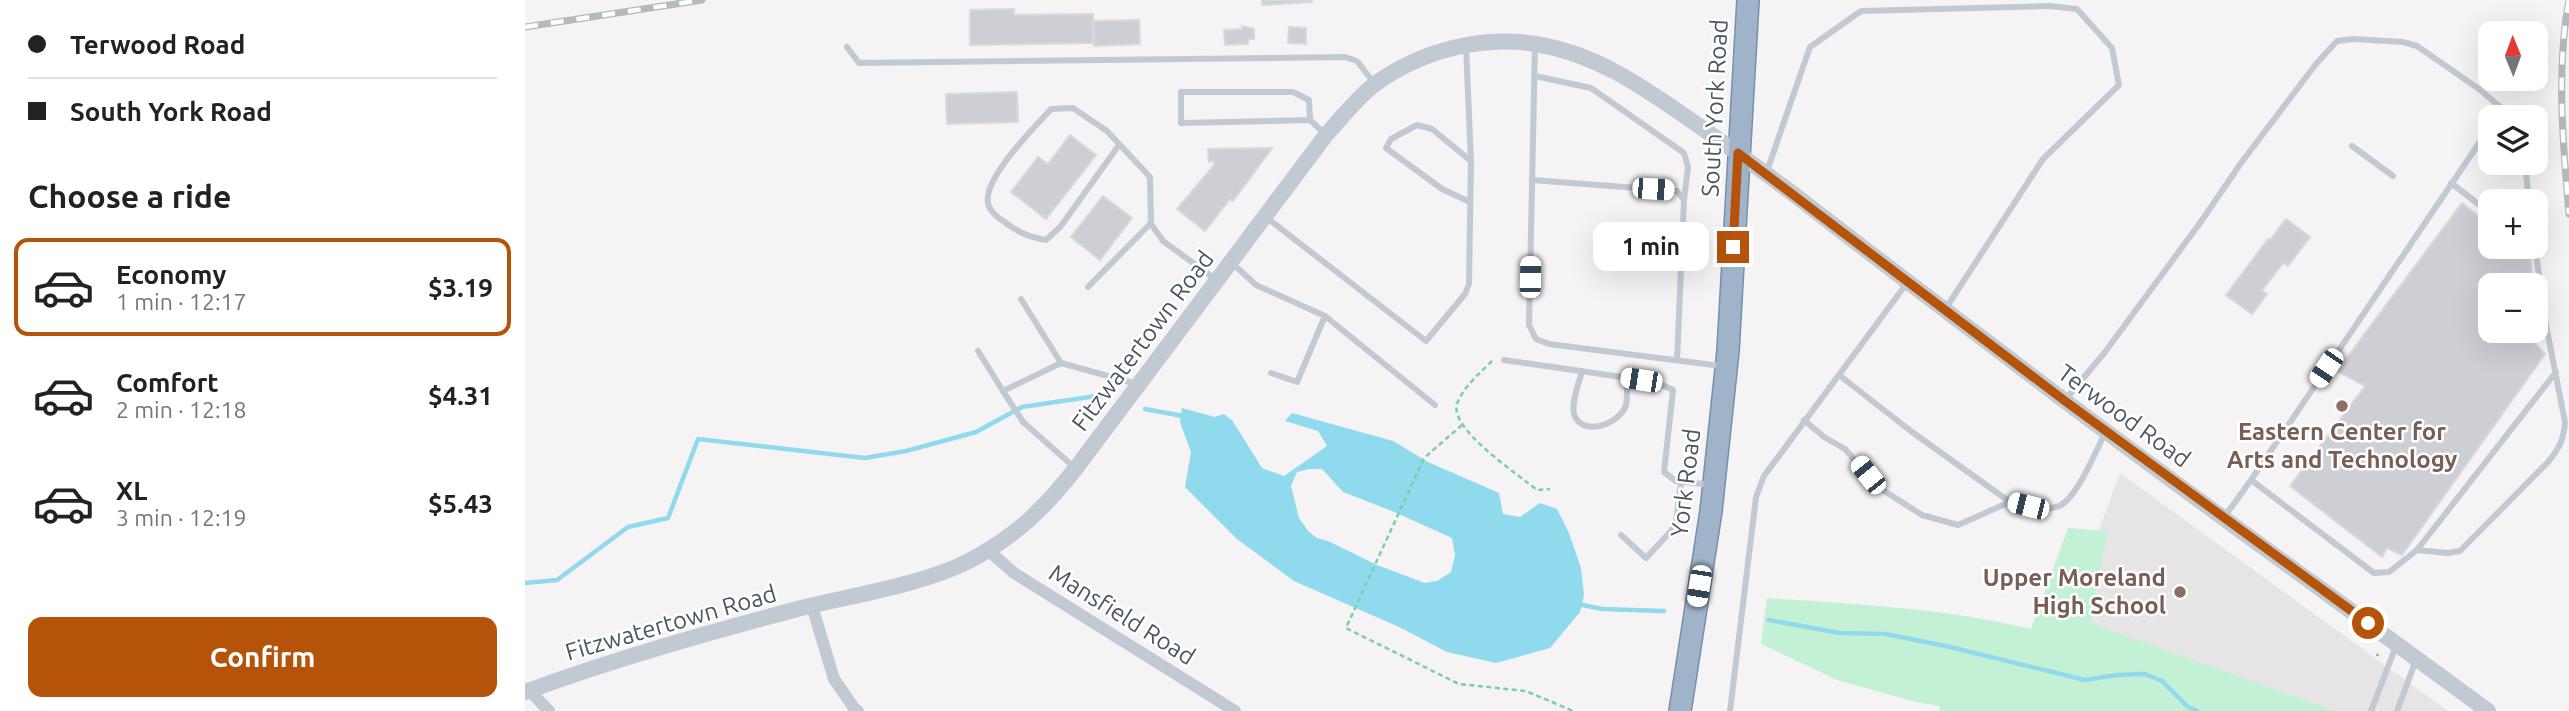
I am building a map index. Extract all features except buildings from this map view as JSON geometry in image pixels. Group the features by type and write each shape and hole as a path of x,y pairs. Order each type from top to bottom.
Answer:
{"highway":[{"name":"South York Road","path":"1730,302 1748,0"},
{"name":"York Road","path":"1680,711 1714,485 1730,302"}],"street":[{"name":"Fitzwatertown Road","path":"527,691 689,638 928,577 966,563 1015,534 1033,518 1076,468 1326,135 1375,84 1412,63 1466,44 1501,40 1569,51 1623,74 1738,153"},
{"name":"Terwood Road","path":"1738,153 2065,401 2488,711"},
{"name":"Mansfield Road","path":"989,551 1014,573 1235,711"},
{"path":"812,606 835,679 858,711"},
{"path":"527,691 549,711"}],"lane":[{"path":"1766,174 1810,47 1861,11 2049,6 2077,9 2112,48 2119,85 2043,159 1945,309"},
{"path":"2065,401 2105,352 2241,163 2316,64 2337,41 2354,39 2403,42 2417,46 2500,105"},
{"path":"1265,217 1426,341 1465,294 1469,284 1471,161 1466,44"},
{"path":"1535,44 1529,325 1536,339 1549,344 1726,366"},
{"path":"847,47 859,63 1345,57 1357,61 1375,84"},
{"path":"1535,76 1591,89 1684,153 1688,167 1684,200 1677,360"},
{"path":"1310,120 1181,123 1181,92 1293,92 1309,100 1310,120 1326,135"},
{"path":"1119,145 1061,226 1046,240 1027,236 991,212 987,200 992,183 1028,135 1051,109 1073,108 1107,131 1150,177 1151,223 1163,241 1217,281"},
{"path":"1471,161 1431,129 1417,125 1391,139 1386,148 1442,189 1471,202"},
{"path":"2224,518 2478,144"},
{"path":"2352,146 2392,176"},
{"path":"1532,180 1677,191 1684,200"},
{"path":"2451,183 2478,204"},
{"path":"1088,287 1151,223"},
{"path":"2417,550 2447,553 2460,551 2560,447 2565,422 2537,259"},
{"path":"1231,262 1256,285 1325,316 1435,405"},
{"path":"1730,711 1756,497 1764,476 1908,282"},
{"path":"1021,299 1061,363 1139,385"},
{"path":"1271,373 1297,382 1325,316"},
{"path":"978,351 1023,422 1076,468"},
{"path":"1504,360 1656,382 1673,390 1664,472 1681,482 1714,485"},
{"path":"1005,394 1061,363"},
{"path":"1582,371 1574,401 1574,414 1580,423 1591,426 1605,426 1618,419 1626,405 1627,378"},
{"path":"2251,480 2374,573 2389,572 2417,550 2556,372"},
{"path":"1839,375 2010,502 2050,508 2062,505 2073,493 2106,430"},
{"path":"1804,419 1845,449 1878,487 1922,515 1958,525 2010,502"},
{"path":"1621,535 1646,558 1676,522 1681,482"},
{"path":"2371,711 2397,644"},
{"path":"2397,711 2417,659"}],"path":[{"path":"1504,360 1496,358 1469,385 1457,405 1458,419 1469,435 1537,490 1550,489"},
{"path":"1462,425 1424,458 1346,628 1459,684 1526,691 1573,711"}],"shaded area":[{"name":"Upper Moreland High School","path":"2120,473 2448,711 2032,711"}],"green space":[{"path":"2068,528 2108,531 2090,623 2335,711 1940,711 1939,706 1837,680 1761,644 1767,598 1932,612 2031,629"}],"water":[{"path":"1182,408 1215,417 1224,414 1232,420 1262,468 1284,476 1327,446 1318,431 1285,421 1292,413 1393,441 1428,462 1499,493 1503,514 1520,517 1540,503 1557,509 1581,568 1584,595 1580,612 1550,648 1496,663 1447,652 1399,627 1294,581 1237,539 1185,487 1191,452 1180,422","holes":["1322,469 1343,492 1452,538 1455,555 1451,572 1437,581 1425,583 1377,565 1309,532 1299,518 1291,486 1297,472"]}],"waterway":[{"path":"525,583 557,580 628,527 668,518 698,439 865,458 906,451 976,432 1022,407 1096,396 1108,397"},
{"path":"1145,409 1183,416 1185,419"},
{"path":"1578,604 1602,609 1664,611"},
{"path":"1769,620 1840,633 1886,634 2085,680 2145,674 2162,681 2188,707 2197,711"}],"railway":[{"path":"525,27 702,0"},
{"path":"2569,0 2562,79 2569,214"}],"place":[{"name":"Eastern Center for Arts and Technology","path":"2342,406"},
{"name":"Upper Moreland High School","path":"2180,592"}],"route":[{"path":"1733,247 1738,153 2065,401 2368,623"}]}
